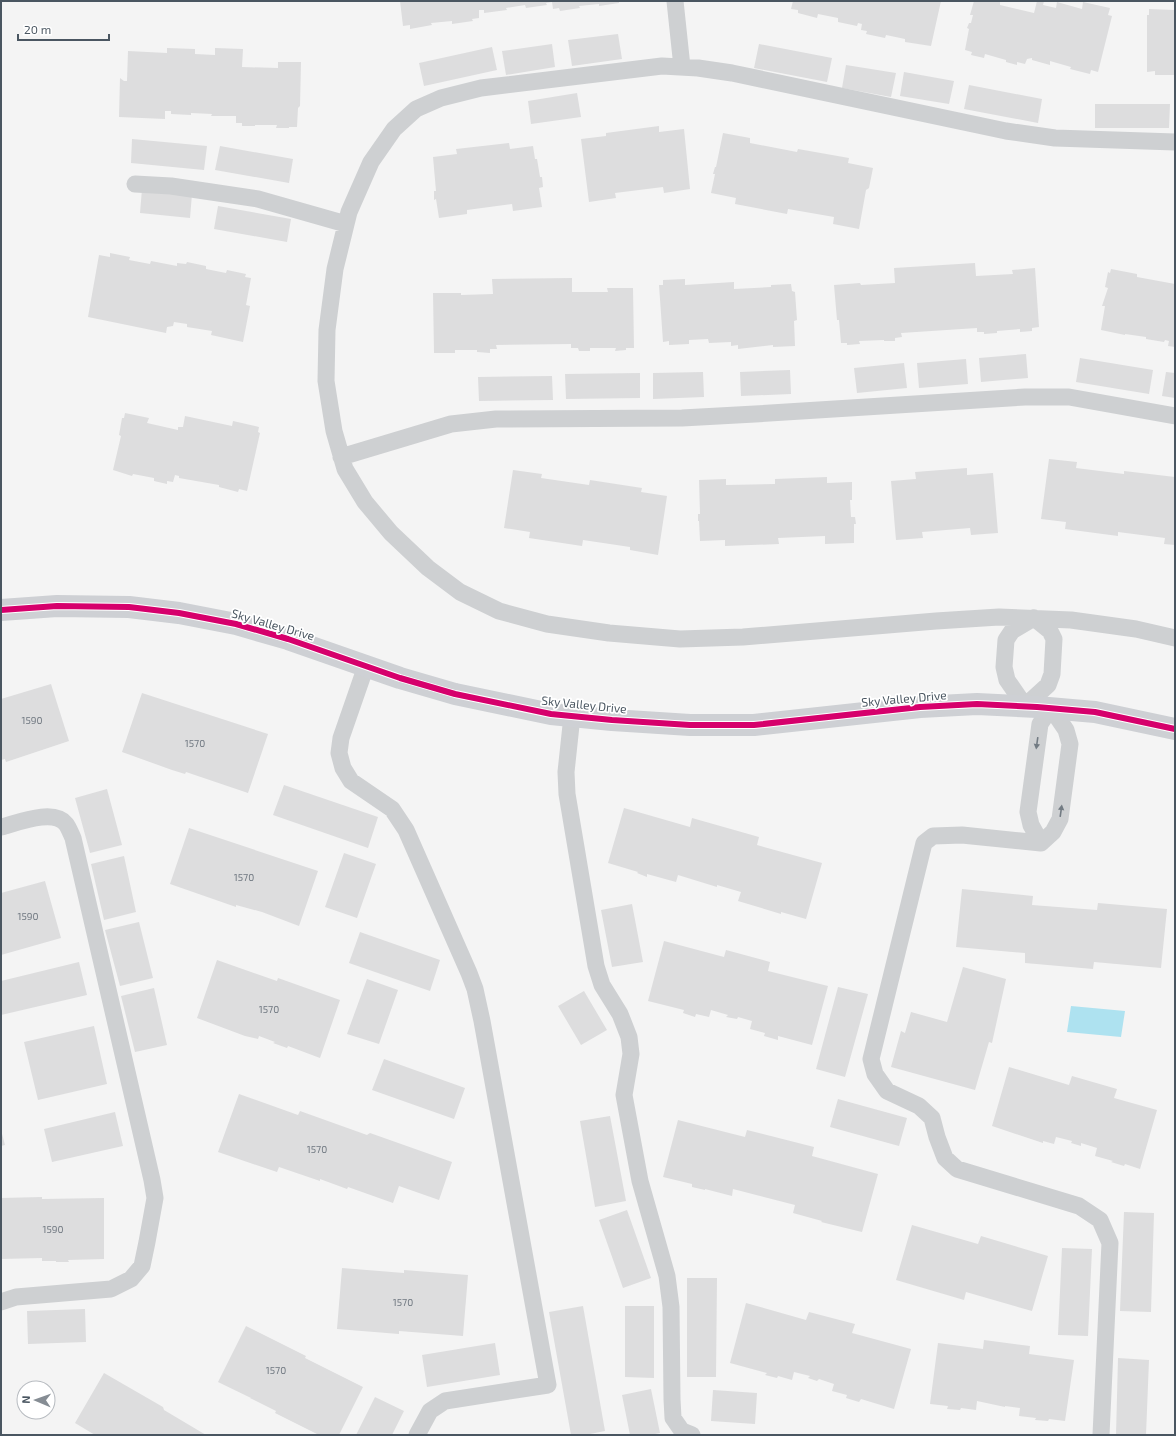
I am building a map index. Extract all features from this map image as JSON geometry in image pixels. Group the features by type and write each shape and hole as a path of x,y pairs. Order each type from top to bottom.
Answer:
{"street":[{"name":"Sky Valley Drive","path":"1,610 57,606 129,607 179,613 236,624 288,639 400,678 455,694 552,714 690,726 754,725 920,707 977,704 1025,706 1095,712 1175,729"}],"lane":[{"path":"675,1 682,67"},
{"path":"1175,142 1055,138 1020,133 732,73 682,67 662,66 482,88 441,98 416,109 394,129 371,162 349,212 334,269 327,330 326,373 334,431 341,457 345,469 365,502 391,533 428,568 460,592 499,611 547,624 609,633 680,639 743,637 998,617 1078,621 1136,629 1175,638"},
{"path":"135,184 171,186 258,199 346,224"},
{"path":"341,457 451,424 496,419 682,418 1025,397 1069,397 1175,416"},
{"path":"1034,618 1050,631 1054,639 1052,674 1048,685 1025,706 1008,680 1004,667 1006,640 1012,631 1034,618"},
{"path":"366,666 342,738 340,753 343,768 351,780 392,809 406,830 475,989 548,1385 445,1401 430,1411 417,1435"},
{"path":"1041,843 1031,825 1028,812 1040,724 1051,708 1066,730 1070,744 1060,819 1054,832 1041,843 962,835 934,836 924,843 871,1059 875,1074 887,1090 918,1106 932,1118 937,1138 945,1158 957,1169 1080,1206 1100,1220 1110,1243 1101,1435"},
{"path":"572,716 566,772 567,794 596,966 602,985 620,1014 629,1038 631,1054 624,1095 640,1181 667,1276 671,1307 673,1418 682,1430 692,1435"},
{"path":"1,827 34,818 54,816 66,823 73,838 147,1157 155,1198 142,1266 131,1279 111,1289 16,1297 1,1302"}],"water":[{"path":"1071,1006 1125,1011 1121,1037 1067,1032"}],"building":[{"path":"400,1 619,1 619,3 599,6 599,4 579,6 580,8 560,11 559,8 553,9 552,2 546,3 547,5 526,8 525,5 506,8 507,10 484,13 484,10 479,10 479,18 472,19 473,21 452,24 452,21 431,23 432,25 410,29 410,25 403,26"},
{"path":"793,1 941,1 931,46 905,42 905,39 886,35 885,38 866,34 867,31 861,30 862,24 858,23 857,26 838,22 838,18 818,14 817,18 798,13 798,10 791,9"},
{"path":"974,1 1000,1 1000,5 1034,13 1037,1 1044,1 1043,5 1056,8 1057,2 1082,9 1083,2 1110,8 1108,15 1112,16 1098,72 1091,70 1090,74 1070,69 1071,67 1050,61 1050,65 1032,60 1032,58 1027,59 1025,64 1017,62 1017,65 985,54 984,58 971,55 972,52 965,50 969,29 967,28 969,23 971,23 973,15 970,15"},
{"path":"1149,9 1175,10 1174,75 1155,75 1155,71 1147,72 1147,15 1149,15"},
{"path":"618,34 622,59 572,66 568,40"},
{"path":"552,44 555,67 506,75 502,51"},
{"path":"759,44 832,58 827,82 754,68"},
{"path":"492,47 497,70 424,86 419,63"},
{"path":"167,48 195,49 195,54 215,55 215,48 243,49 242,67 278,68 278,62 301,62 300,106 298,108 297,127 276,128 277,125 242,126 242,123 236,123 236,116 211,116 212,114 191,113 191,115 171,114 171,111 165,111 165,119 119,117 120,78 127,81 128,51 167,53"},
{"path":"846,65 896,73 891,97 842,88"},
{"path":"904,72 954,81 949,104 900,96"},
{"path":"969,85 1042,99 1038,123 964,109"},
{"path":"577,93 581,117 531,124 528,101"},
{"path":"1095,104 1170,104 1169,128 1095,128"},
{"path":"659,126 659,132 684,129 690,189 664,193 663,187 615,193 616,198 589,202 581,139 606,136 606,133"},
{"path":"723,133 750,138 750,143 797,152 798,149 849,158 848,163 873,168 869,188 866,190 859,229 833,224 834,217 788,209 787,214 735,204 736,198 711,193 715,174 713,174 716,167"},
{"path":"132,139 207,146 204,170 131,163"},
{"path":"509,143 510,149 533,146 540,177 542,177 543,187 539,188 542,207 513,211 512,204 467,210 467,214 439,218 436,199 434,200 434,191 436,191 433,157 457,154 456,149"},
{"path":"220,146 293,159 289,183 215,170"},
{"path":"142,189 192,194 190,218 140,213"},
{"path":"218,206 291,219 287,242 214,229"},
{"path":"110,253 130,257 129,260 150,264 151,261 177,266 177,263 186,264 187,262 206,266 206,269 226,273 227,270 246,274 245,277 251,278 246,305 250,306 243,342 211,335 212,331 187,327 187,324 174,322 173,326 167,327 166,333 88,317 99,255 110,257"},
{"path":"975,263 976,276 1013,274 1012,270 1035,268 1039,327 1032,328 1032,331 1020,332 1020,329 984,334 984,332 977,332 977,328 901,333 902,337 895,338 895,341 859,341 860,344 847,345 847,343 841,343 839,320 837,320 834,285 895,283 894,268"},
{"path":"1111,269 1137,274 1137,277 1175,284 1175,347 1168,346 1169,341 1165,340 1164,342 1146,339 1146,337 1125,335 1101,330 1105,306 1102,306 1108,288 1105,287 1108,272 1110,273"},
{"path":"572,278 572,292 608,292 607,288 633,288 634,348 626,348 626,350 615,351 616,348 590,348 590,351 579,351 578,348 571,348 571,344 496,345 497,349 490,349 490,353 477,352 477,350 455,350 455,353 434,353 433,293 461,293 461,295 493,294 492,279"},
{"path":"685,279 685,285 734,282 734,289 771,287 771,285 791,284 792,291 795,292 797,320 794,321 795,346 773,347 773,345 738,349 738,345 731,346 731,342 709,343 708,339 689,340 689,344 669,345 669,341 663,342 659,285 663,285 663,280"},
{"path":"1026,354 1028,378 981,382 979,358"},
{"path":"1080,358 1153,370 1149,394 1076,382"},
{"path":"966,359 968,384 919,388 917,363"},
{"path":"904,363 907,388 857,393 854,368"},
{"path":"790,370 791,394 741,396 740,372"},
{"path":"703,372 704,397 653,399 653,373"},
{"path":"1166,372 1175,373 1175,398 1162,396"},
{"path":"640,373 640,398 566,399 565,374"},
{"path":"552,376 553,400 479,401 478,377"},
{"path":"125,413 149,418 147,423 178,430 178,427 183,427 185,416 232,426 233,421 259,427 258,432 260,433 247,491 239,489 238,492 219,487 219,485 179,478 179,476 175,475 173,482 167,481 167,484 154,481 154,478 133,474 132,476 113,470 121,436 119,435 122,418 124,418"},
{"path":"1049,459 1077,462 1076,468 1124,474 1124,471 1175,477 1175,545 1164,544 1165,538 1118,532 1118,536 1065,529 1066,522 1041,519"},
{"path":"967,468 967,475 993,473 998,533 971,535 970,528 922,532 923,538 896,540 891,481 916,479 915,472"},
{"path":"513,470 542,474 541,478 589,485 590,480 642,488 641,492 667,496 658,555 630,550 630,547 583,540 582,546 529,538 530,532 504,528"},
{"path":"827,477 827,483 852,482 852,500 850,500 851,517 855,517 856,524 854,524 854,543 825,544 825,536 778,538 779,544 725,546 725,540 700,541 698,521 698,514 700,514 699,480 726,479 726,485 775,484 775,479"},
{"path":"51,684 69,741 6,762 5,759 1,760 1,699"},
{"path":"142,693 268,734 248,793 186,772 185,774 172,770 122,752"},
{"path":"284,785 378,817 368,848 273,815"},
{"path":"107,789 122,845 90,853 75,798"},
{"path":"624,808 690,827 692,818 759,837 757,845 822,863 806,919 781,912 781,914 738,901 741,892 717,885 717,887 678,875 676,882 647,874 647,877 637,873 638,872 608,863"},
{"path":"189,828 318,871 299,926 262,912 236,905 236,907 170,884"},
{"path":"344,853 376,864 357,918 325,907"},
{"path":"124,856 136,912 104,920 91,864"},
{"path":"45,881 61,938 1,955 1,893"},
{"path":"962,889 1033,896 1032,905 1097,910 1098,903 1167,909 1161,968 1094,962 1093,969 1025,963 1025,953 956,947"},
{"path":"632,904 643,962 612,967 601,910"},
{"path":"139,922 153,978 120,986 105,930"},
{"path":"360,932 440,960 430,991 349,963"},
{"path":"664,941 724,957 726,950 770,962 768,971 828,986 812,1045 778,1036 778,1040 764,1036 765,1033 750,1029 752,1021 738,1017 737,1019 726,1017 728,1015 711,1010 709,1017 696,1014 695,1017 683,1013 684,1010 648,1001"},
{"path":"217,960 277,981 278,978 340,1000 320,1058 288,1046 287,1048 273,1043 275,1042 259,1036 258,1039 245,1036 197,1018"},
{"path":"79,962 87,995 1,1015 1,981"},
{"path":"963,967 1006,979 992,1043 989,1042 975,1090 891,1067 901,1031 905,1033 911,1012 947,1022"},
{"path":"367,979 398,990 379,1044 347,1034"},
{"path":"838,987 868,994 845,1077 816,1069"},
{"path":"154,988 167,1045 135,1052 121,996"},
{"path":"584,991 607,1030 581,1045 558,1006"},
{"path":"94,1026 107,1084 38,1100 24,1042"},
{"path":"384,1059 465,1088 454,1119 372,1090"},
{"path":"1009,1067 1069,1085 1072,1076 1117,1089 1114,1098 1157,1110 1140,1169 1125,1164 1124,1166 1095,1156 1097,1148 1081,1143 1081,1146 1071,1143 1072,1141 1056,1137 1054,1144 1043,1141 1043,1143 992,1126"},
{"path":"239,1094 298,1115 300,1111 367,1135 370,1133 452,1162 439,1200 399,1186 393,1203 348,1187 347,1189 320,1179 320,1181 279,1167 277,1172 218,1152"},
{"path":"838,1099 907,1118 899,1146 830,1127"},
{"path":"115,1112 123,1146 52,1162 44,1129"},
{"path":"610,1116 626,1201 595,1207 580,1121"},
{"path":"678,1120 745,1137 747,1130 814,1147 812,1156 878,1174 862,1232 821,1222 822,1221 793,1213 795,1205 733,1189 732,1196 692,1187 692,1184 663,1177"},
{"path":"1,1130 5,1145 1,1146"},
{"path":"42,1197 42,1199 104,1198 104,1259 68,1260 69,1262 56,1262 42,1261 42,1258 1,1259 1,1198"},
{"path":"627,1210 651,1278 623,1288 599,1220"},
{"path":"1124,1212 1154,1213 1151,1312 1120,1311"},
{"path":"912,1225 978,1244 981,1236 1048,1256 1032,1311 966,1292 964,1300 896,1280"},
{"path":"1062,1248 1092,1249 1088,1336 1058,1335"},
{"path":"342,1268 404,1273 404,1270 468,1275 463,1336 399,1331 399,1334 337,1329"},
{"path":"687,1278 717,1278 716,1377 687,1377"},
{"path":"746,1303 806,1320 809,1312 855,1324 852,1333 911,1349 894,1409 861,1399 859,1402 846,1398 847,1395 832,1391 834,1384 819,1379 817,1381 808,1378 810,1376 794,1372 792,1380 778,1376 777,1378 765,1375 767,1373 730,1363"},
{"path":"583,1306 605,1431 585,1435 571,1435 549,1312"},
{"path":"625,1306 654,1306 654,1378 625,1377"},
{"path":"85,1309 86,1342 28,1344 27,1311"},
{"path":"246,1326 363,1387 339,1435 319,1435 275,1413 276,1411 218,1382"},
{"path":"984,1340 1030,1346 1029,1354 1074,1360 1065,1421 1049,1419 1048,1421 1035,1420 1036,1418 1019,1416 1020,1408 1005,1407 977,1401 976,1410 961,1408 960,1410 947,1409 948,1406 930,1404 938,1343 983,1349"},
{"path":"495,1343 500,1375 427,1387 422,1355"},
{"path":"1118,1358 1149,1360 1146,1435 1116,1435"},
{"path":"104,1373 163,1407 164,1410 206,1435 95,1435 75,1423"},
{"path":"651,1389 660,1433 650,1435 630,1435 622,1395"},
{"path":"713,1390 757,1393 755,1424 711,1421"},
{"path":"375,1397 404,1411 392,1435 356,1435"}],"cycle path":[{"path":"1,610 57,606 129,607 179,613 236,624 288,639 400,678 455,694 551,714 690,725 754,725 920,707 977,704 1095,712 1175,729"}]}
